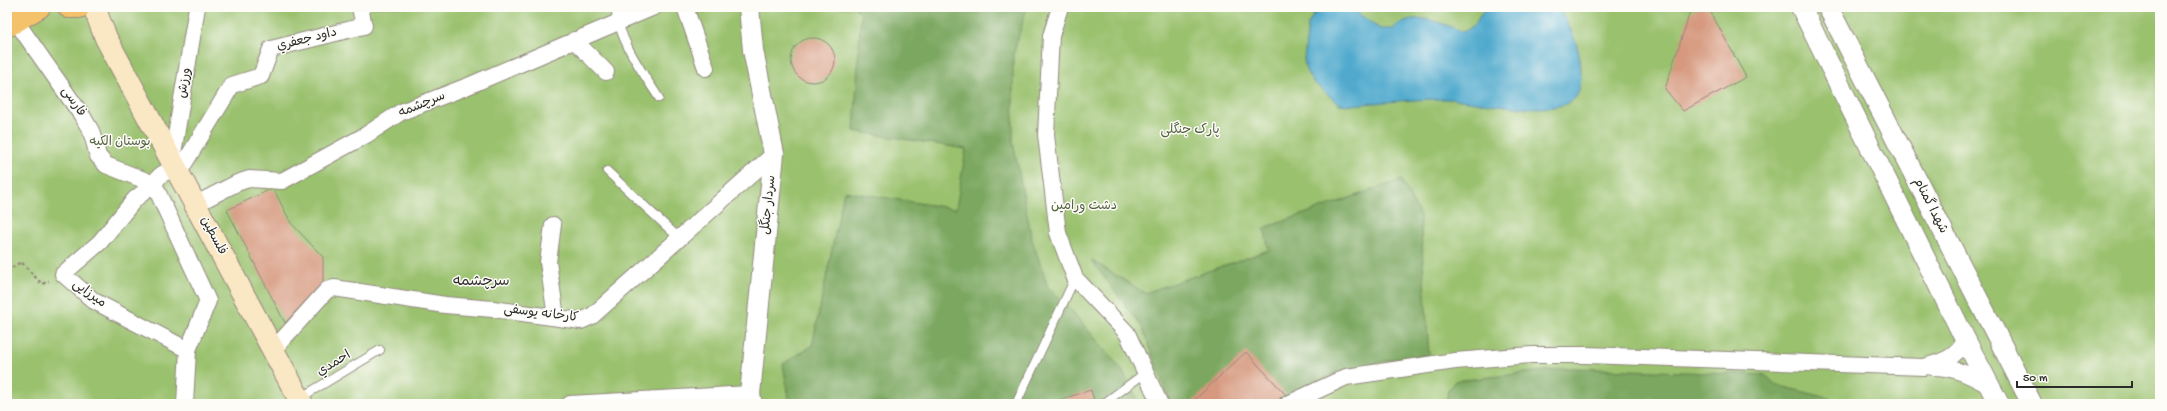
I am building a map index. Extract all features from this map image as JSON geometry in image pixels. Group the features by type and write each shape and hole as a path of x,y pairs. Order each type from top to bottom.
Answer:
{"main road":[{"path":"11,23 39,7"},
{"path":"68,7 79,7"},
{"name":"فلسطین","path":"68,7 98,34 123,69"},
{"name":"فلسطین","path":"94,7 104,34 301,401"}],"street":[{"name":"ورزش","path":"176,166 197,7"},
{"name":"داود جعفري","path":"176,166 232,85 261,76 271,49 364,26 360,7"},
{"name":"سرچشمه","path":"196,204 237,183 249,179 282,180 366,135 401,112 468,86 654,7"},
{"path":"684,7 706,68"},
{"name":"سردار جنگل","path":"749,7 753,50 774,154 751,399"},
{"path":"1060,7 1052,36 1046,135 1058,233 1075,278 1127,333 1160,404"},
{"name":"شهدا گمنام","path":"1801,7 1966,342 1999,404"},
{"name":"شهدا گمنام","path":"1828,7 2032,404"},
{"name":"فارسی","path":"11,23 83,117 91,131 98,156 106,165 154,184"},
{"path":"574,40 606,72"},
{"name":"کارخانه یوسفی","path":"273,350 327,290 334,288 445,305 493,309 581,321 592,316 774,154"},
{"name":"میرزایی","path":"176,166 158,176 154,184 135,199 100,242 63,274 94,301 188,350"},
{"path":"154,184 208,302 188,350 185,404"},
{"path":"553,225 548,262 556,317"},
{"path":"1924,367 1947,360 1958,352 1966,342"},
{"path":"1288,404 1346,377 1455,361 1532,355 1947,367 1968,374 1990,386"},
{"path":"570,404 751,399"}],"lane":[{"path":"615,7 617,24 638,64 659,98"},
{"path":"607,171 679,238"},
{"path":"1016,404 1075,278"},
{"name":"احمدي","path":"301,401 380,350"},
{"path":"1103,404 1145,373"}],"path":[{"path":"7,271 21,262 42,284 63,274"}],"green space":[{"name":"دشت ورامین","path":"7,7 2160,7 2160,404 7,404"},
{"path":"854,7 1027,7 1013,56 1013,142 1032,240 1048,287 1071,310 1122,370 1140,404 790,404 783,364 812,346 844,191 956,209 966,149 854,131 861,14"},
{"path":"1401,180 1420,216 1429,355 1386,361 1338,372 1288,397 1280,404 1171,404 1142,327 1091,260 1145,293 1269,250 1264,228"},
{"path":"1572,368 1765,375 1776,385 1840,401 1842,404 1446,404 1448,390 1455,381"}],"water":[{"path":"1329,7 1355,11 1380,29 1393,29 1409,19 1418,19 1437,22 1464,32 1474,25 1486,7 1557,7 1571,30 1579,55 1581,74 1578,92 1576,97 1566,104 1535,108 1449,99 1413,100 1352,105 1339,104 1313,82 1306,71 1304,59 1308,25 1314,14"}],"building":[{"path":"1701,7 1708,7 1746,77 1683,111 1665,89 1690,12"},
{"path":"809,38 817,38 829,44 835,56 835,64 829,76 817,82 809,82 797,76 791,64 791,56 797,44"},
{"path":"269,190 274,190 291,223 323,257 323,282 285,323 227,210"},
{"path":"1246,352 1286,395 1280,398 1279,404 1190,404"},
{"path":"1091,390 1095,404 1056,404 1056,401"}],"district":[{"name":"سرچشمه","path":"481,282"}],"park label":[{"name":"پارک جنگلی","path":"1190,130"},
{"name":"بوستان الکیه","path":"120,142"}]}
